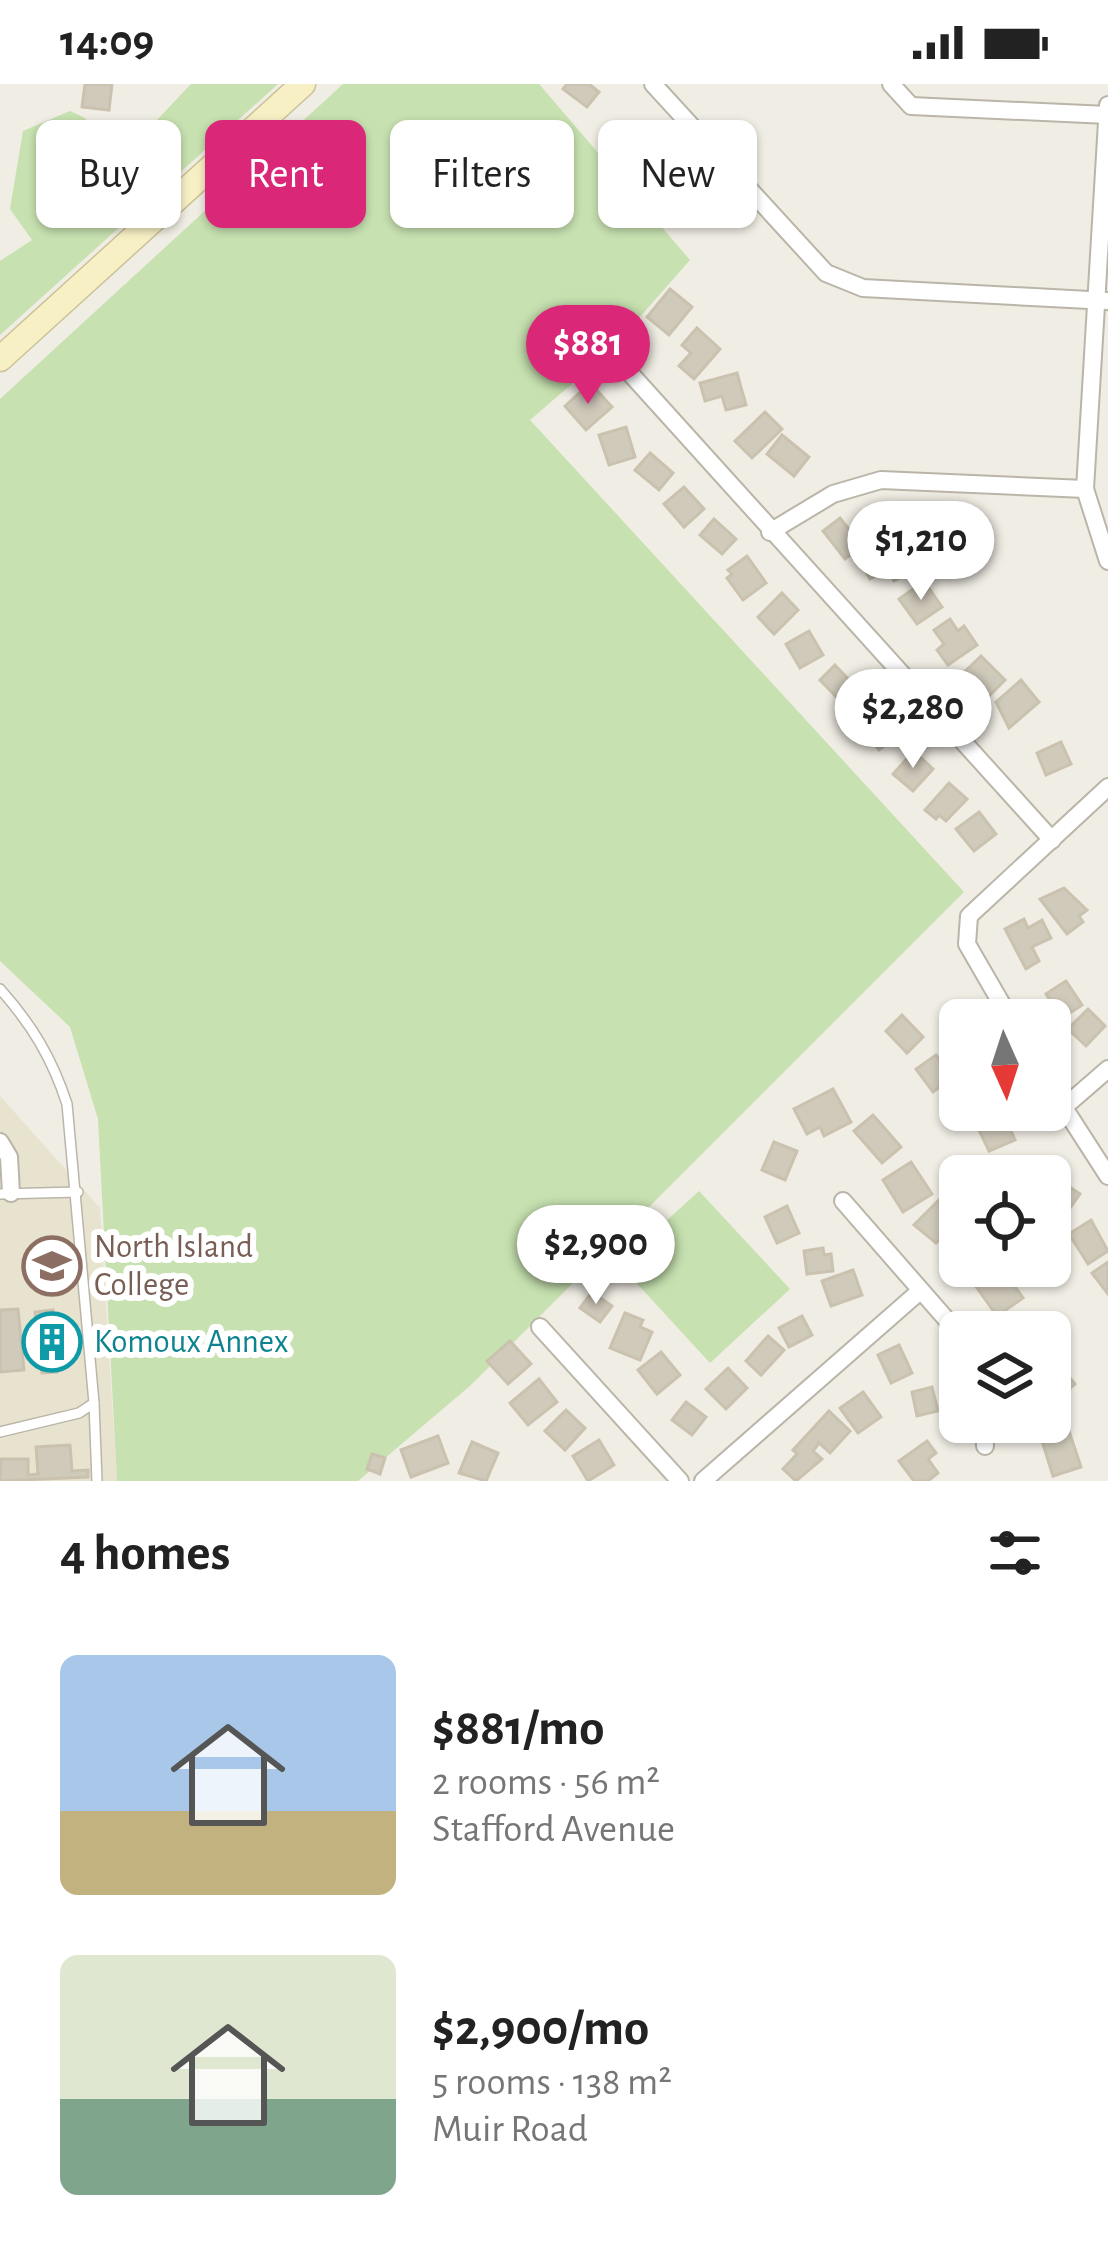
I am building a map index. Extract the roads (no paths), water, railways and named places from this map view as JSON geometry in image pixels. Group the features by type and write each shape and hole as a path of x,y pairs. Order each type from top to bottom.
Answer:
{"main road":[{"path":"0,359 303,84"}],"street":[{"path":"653,84 826,273 863,288 1102,300"},
{"path":"891,84 911,106 1108,115"},
{"path":"1108,105 1102,300 1085,489 1108,561"},
{"path":"610,351 1052,839"},
{"path":"770,532 833,494 881,480 1085,489"},
{"path":"999,999 967,944 964,930 969,916 1108,787"},
{"path":"1071,1101 1108,1069"},
{"path":"1071,1120 1108,1176"},
{"path":"0,1142 9,1157 5,1193"},
{"path":"844,1201 939,1312"},
{"path":"703,1481 920,1291"},
{"path":"540,1327 680,1481"}],"lane":[{"path":"0,989 31,1023 53,1061 67,1104 78,1192 98,1481"},
{"path":"5,1193 78,1192"},
{"path":"0,1432 79,1413 94,1402"}],"place":[{"name":"North Island College","path":"52,1266"},
{"name":"Komoux Annex","path":"52,1342"}]}
